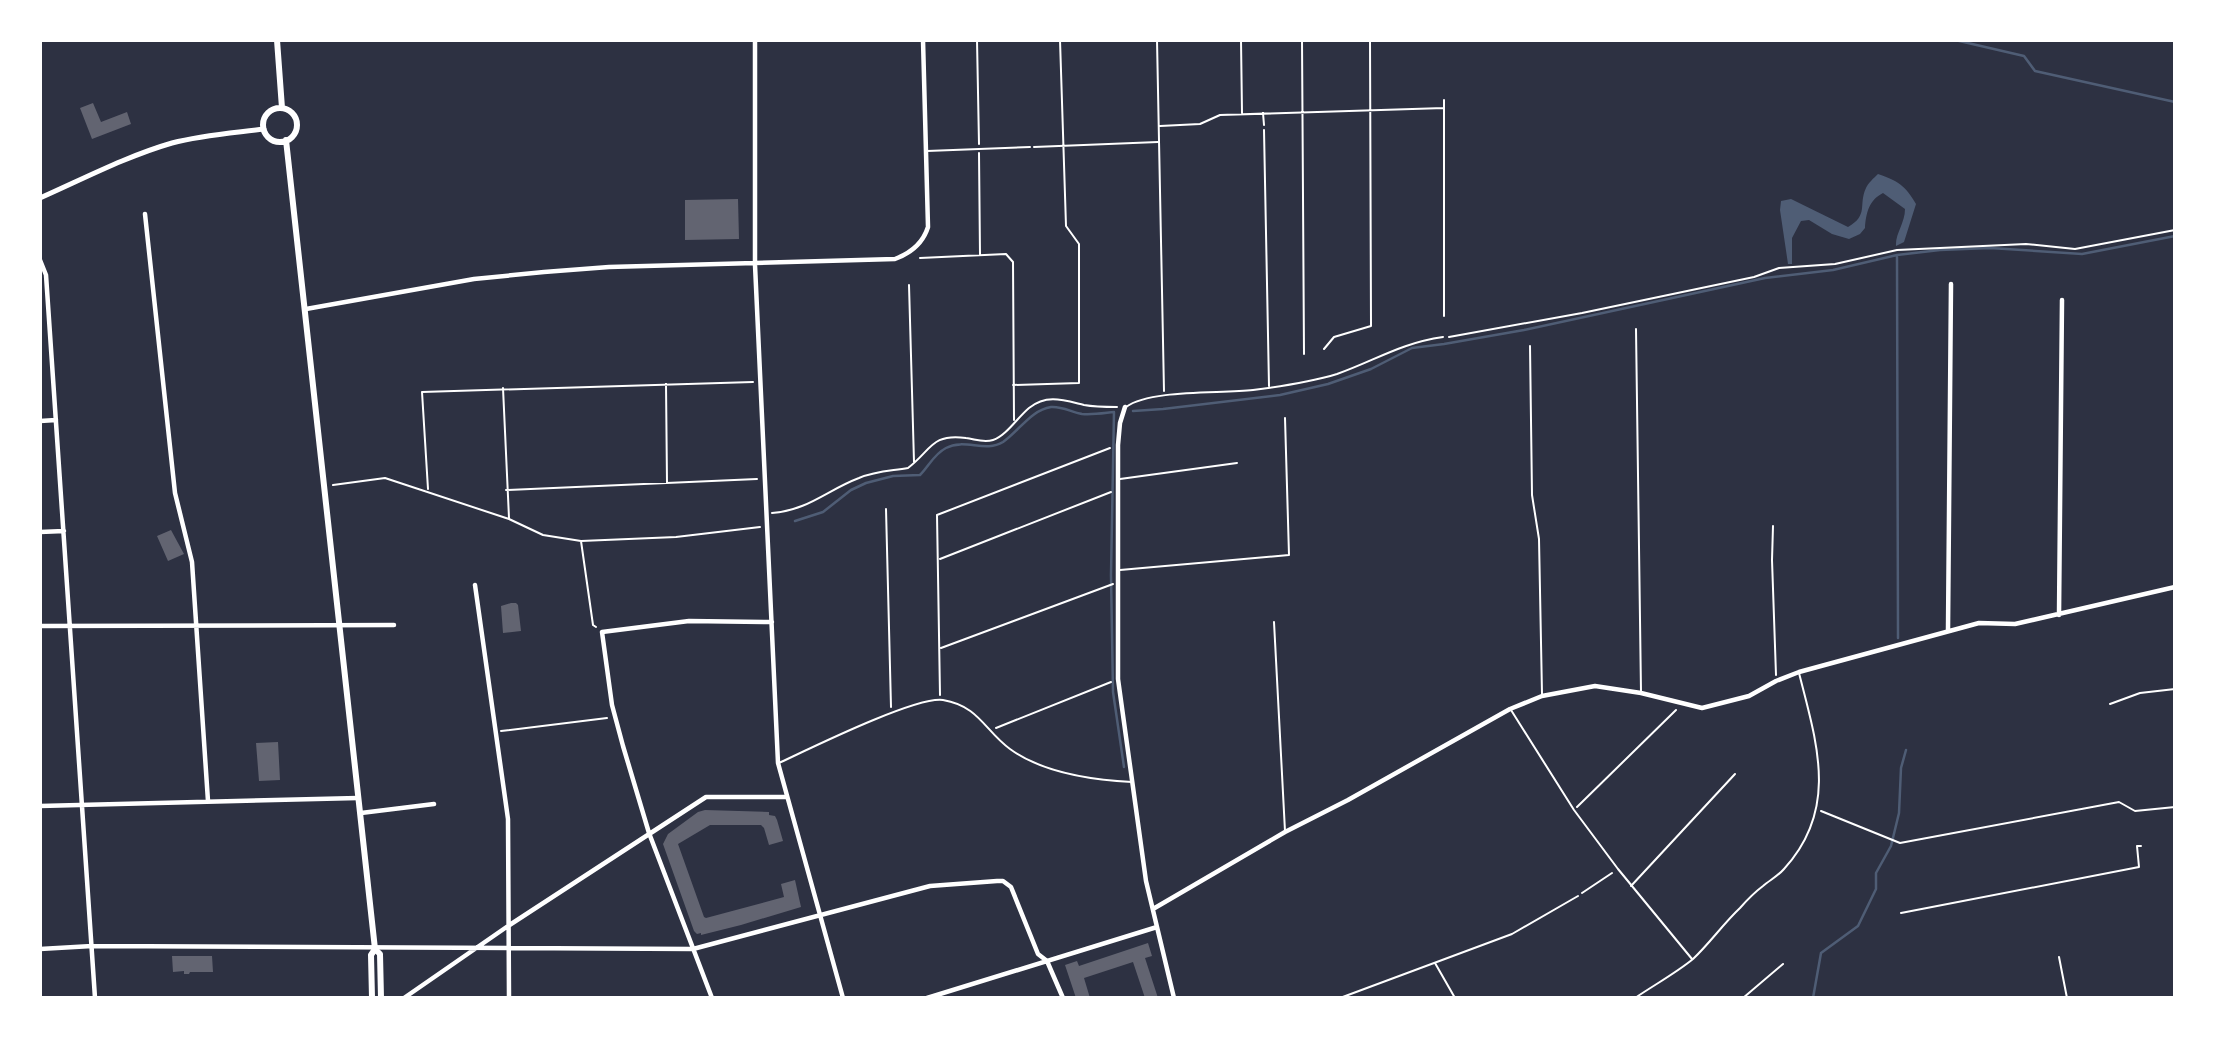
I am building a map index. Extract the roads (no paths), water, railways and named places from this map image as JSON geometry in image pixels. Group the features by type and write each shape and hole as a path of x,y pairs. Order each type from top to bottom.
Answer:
{"main road":[{"path":"277,40 282,108"},
{"path":"282,108 292,113 296,122 294,133 286,140 272,139 264,129 264,121 274,109 282,108"},
{"path":"286,140 375,949 380,954 382,998"},
{"path":"372,998 371,955 375,949"}],"street":[{"path":"755,40 755,265 778,763 843,998"},
{"path":"306,309 474,279 544,272 609,267 895,259 906,255 923,239 928,227 923,40"},
{"path":"40,198 170,144 201,136 264,129"},
{"path":"145,214 174,493 192,562 208,801"},
{"path":"40,260 46,275 95,998"},
{"path":"1948,630 1951,284"},
{"path":"2059,615 2062,300"},
{"path":"1125,407 1120,423 1118,479 1118,679 1146,881 1174,998"},
{"path":"40,421 56,420"},
{"path":"40,532 64,531"},
{"path":"475,584 508,819 509,998"},
{"path":"1153,909 1285,832 1348,800 1510,709 1542,696 1595,686 1641,693 1702,708 1749,696 1799,672 1948,630 1979,623 2015,624 2175,587"},
{"path":"712,998 649,833 614,715 602,632 690,621 772,622"},
{"path":"40,626 394,625"},
{"path":"40,806 359,797"},
{"path":"404,998 508,926 706,797 786,797"},
{"path":"360,813 434,804"},
{"path":"40,949 92,946 694,949 930,886 997,881 1009,884 1038,954 1047,961 1063,998"},
{"path":"927,998 1157,927"}],"lane":[{"path":"1264,130 1269,386"},
{"path":"926,151 1030,146"},
{"path":"1636,329 1641,693"},
{"path":"1125,407 1139,400 1164,395 1218,393 1334,375 1396,348 1443,337"},
{"path":"1530,346 1532,495 1539,539 1542,696"},
{"path":"1116,570 1289,555 1285,418"},
{"path":"1118,479 1237,463"},
{"path":"1274,622 1285,832"},
{"path":"1635,998 1692,959 1738,909 1762,886 1782,872 1810,832 1818,810 1817,756 1799,672"},
{"path":"778,763 892,713 940,699 961,705 978,716 1008,748 1032,763 1107,781 1132,782"},
{"path":"1510,709 1574,810 1631,886 1692,959"},
{"path":"1631,886 1735,774"},
{"path":"1340,998 1512,933 1578,896"},
{"path":"1434,962 1455,998"}],"water":[{"path":"1878,174 1900,184 1916,204 1904,242 1896,246 1905,209 1883,193 1874,199 1869,207 1865,228 1860,234 1849,239 1832,234 1809,220 1801,221 1792,238 1792,264 1788,264 1781,201 1791,199 1848,227 1859,218 1866,188"}],"waterway":[{"path":"1955,40 2024,56 2035,71 2175,102"},
{"path":"1133,411 1280,395 1328,384 1371,369 1412,348 1524,330 1765,278 1833,270 1897,255 1990,248 2082,254 2175,236"},
{"path":"1897,257 1898,638"},
{"path":"795,521 823,512 851,490 866,483 893,476 920,475 935,457 953,445 989,446 1003,442 1031,416 1044,409 1059,407 1086,414 1114,412 1111,575 1113,692 1124,767"},
{"path":"1813,998 1821,953 1858,926 1876,889 1876,873 1891,846 1899,813 1901,768 1906,750"}]}
